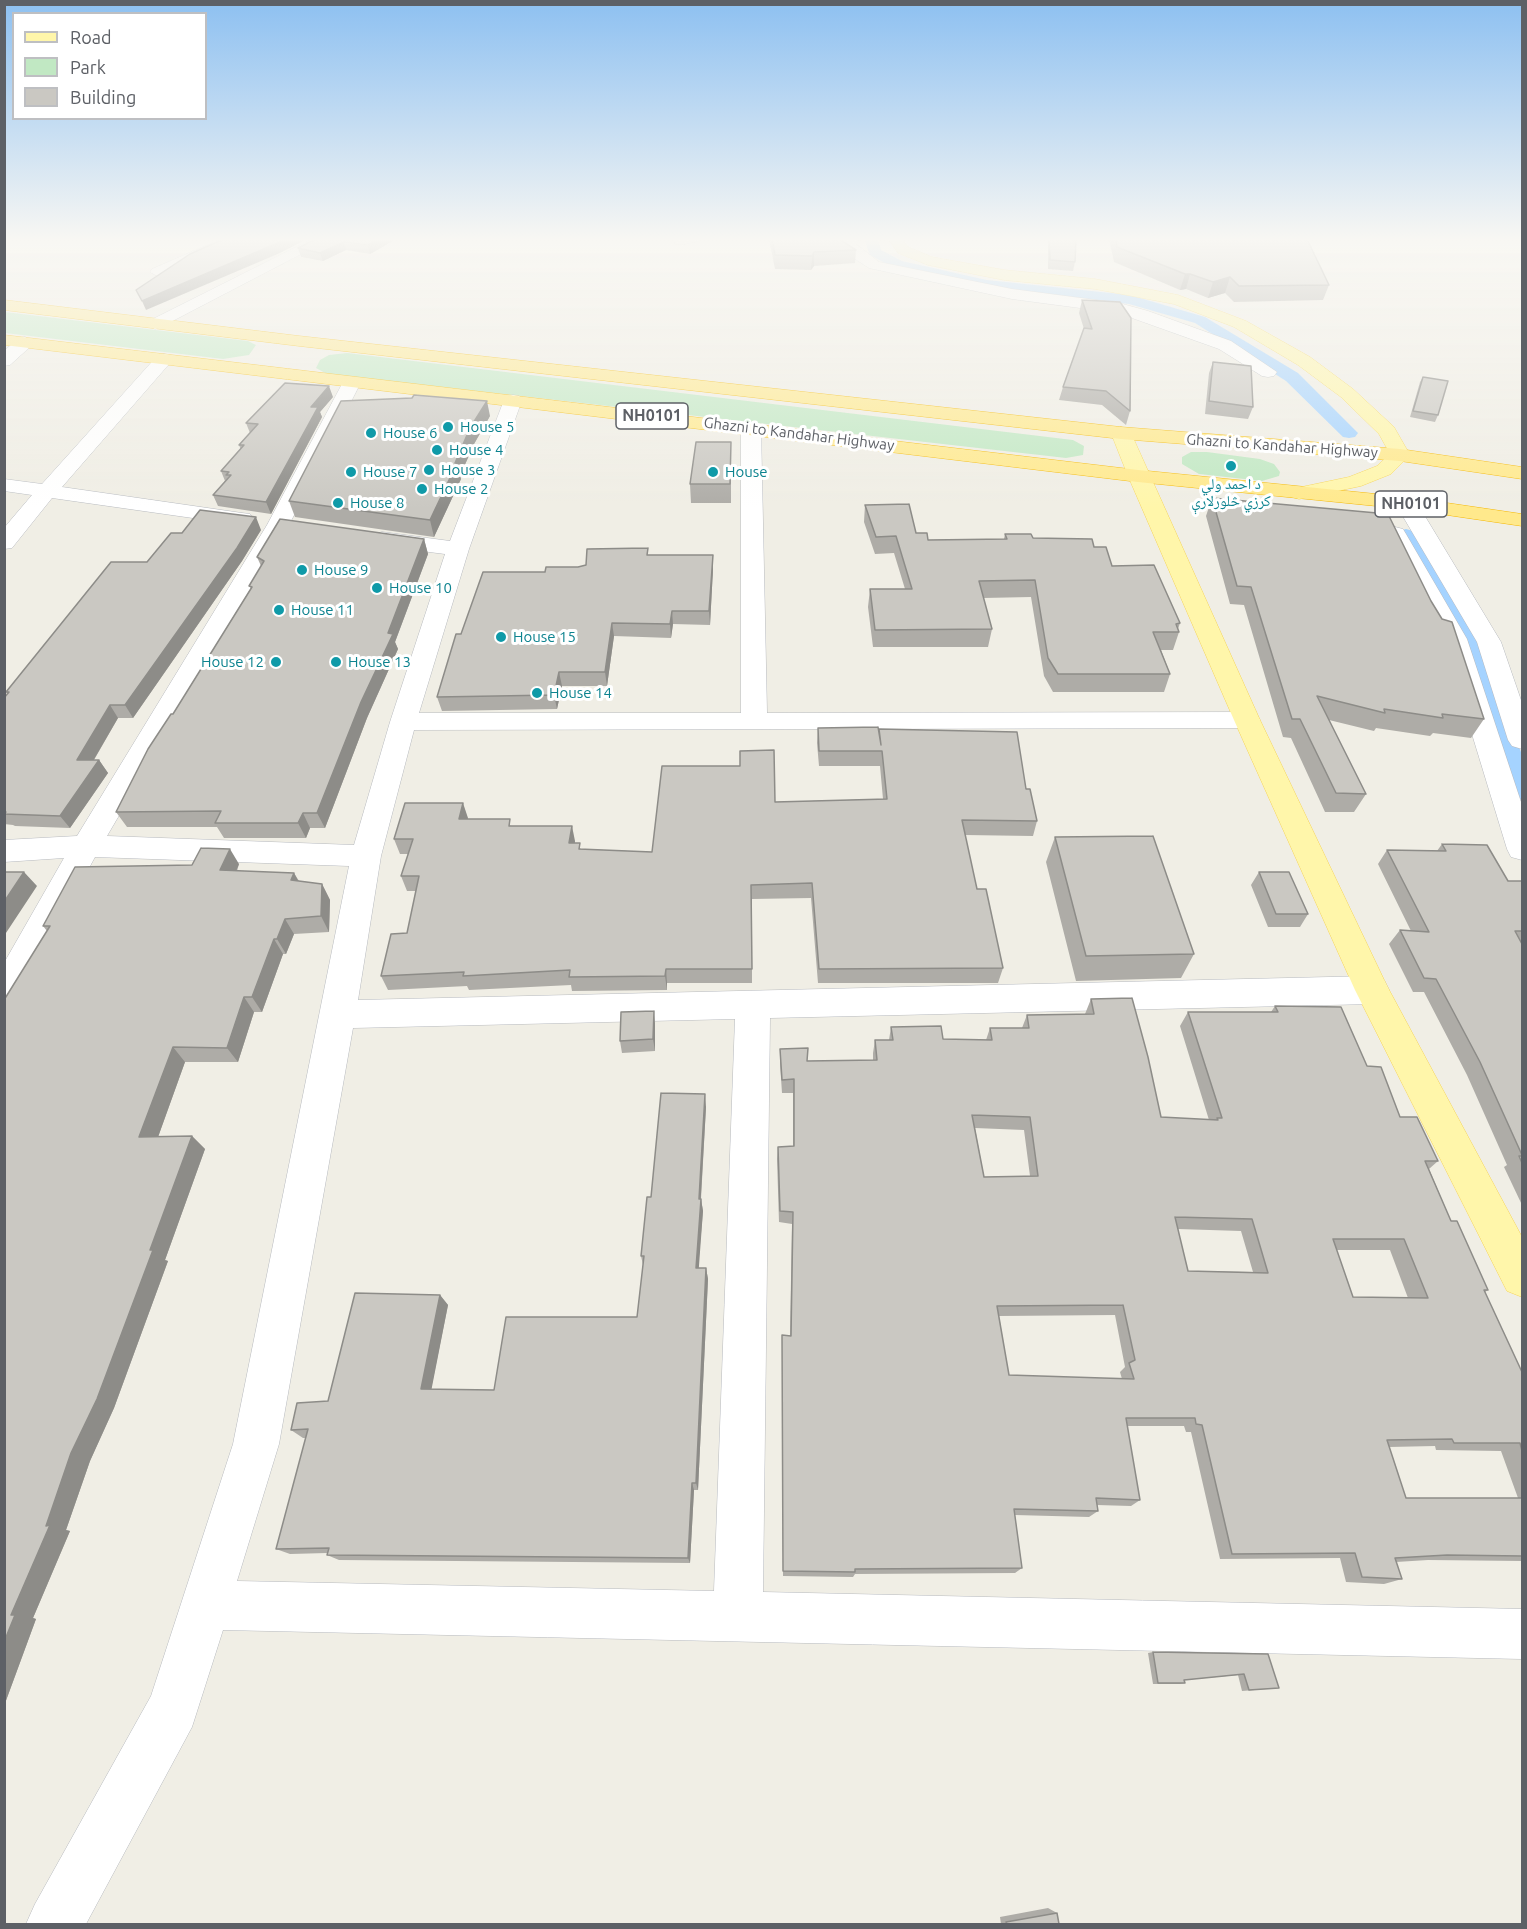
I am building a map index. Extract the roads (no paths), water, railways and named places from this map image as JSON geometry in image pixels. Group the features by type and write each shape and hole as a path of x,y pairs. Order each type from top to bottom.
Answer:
{"highway":[{"name":"Ghazni to Kandahar Highway","path":"198,329 1121,433 1400,455 1522,473"},
{"name":"Ghazni to Kandahar Highway","path":"4,340 1138,476 1406,503 1522,520"},
{"path":"261,371 299,341"}],"main road":[{"path":"1247,329 1270,340 1347,393 1387,431 1400,455 1384,470 1354,482 1299,493"},
{"path":"1121,433 1247,720 1372,990 1522,1277"}],"street":[{"path":"1183,329 1225,345 1268,372"},
{"path":"4,361 25,342"},
{"path":"4,543 164,359"},
{"path":"4,994 86,846 289,526 352,381"},
{"path":"55,1924 173,1708 256,1444 366,856 404,722 458,549 513,400"},
{"path":"751,428 754,720"},
{"path":"4,485 289,526"},
{"path":"1406,503 1489,642 1522,740"},
{"path":"1391,528 1455,639 1522,849"},
{"path":"357,535 458,549"},
{"path":"1455,639 1489,642"},
{"path":"404,722 1247,720"},
{"path":"4,851 86,846 366,856"},
{"path":"338,1014 1372,990"},
{"path":"738,1616 753,1004"},
{"path":"206,1605 1522,1634"}],"waterway":[{"path":"1215,329 1292,377 1349,433"},
{"path":"1406,535 1465,627 1522,791"}],"place":[{"name":"House 5","path":"448,427"},
{"name":"House 6","path":"371,433"},
{"name":"House 4","path":"437,450"},
{"name":"د احمد ولي کرزي څلورلارې","path":"1231,466"},
{"name":"House 3","path":"429,470"},
{"name":"House 7","path":"351,472"},
{"name":"House","path":"713,472"},
{"name":"House 2","path":"422,489"},
{"name":"House 8","path":"338,503"},
{"name":"House 9","path":"302,570"},
{"name":"House 10","path":"377,588"},
{"name":"House 11","path":"279,610"},
{"name":"House 15","path":"501,637"},
{"name":"House 12","path":"276,662"},
{"name":"House 13","path":"336,662"},
{"name":"House 14","path":"537,693"}]}
